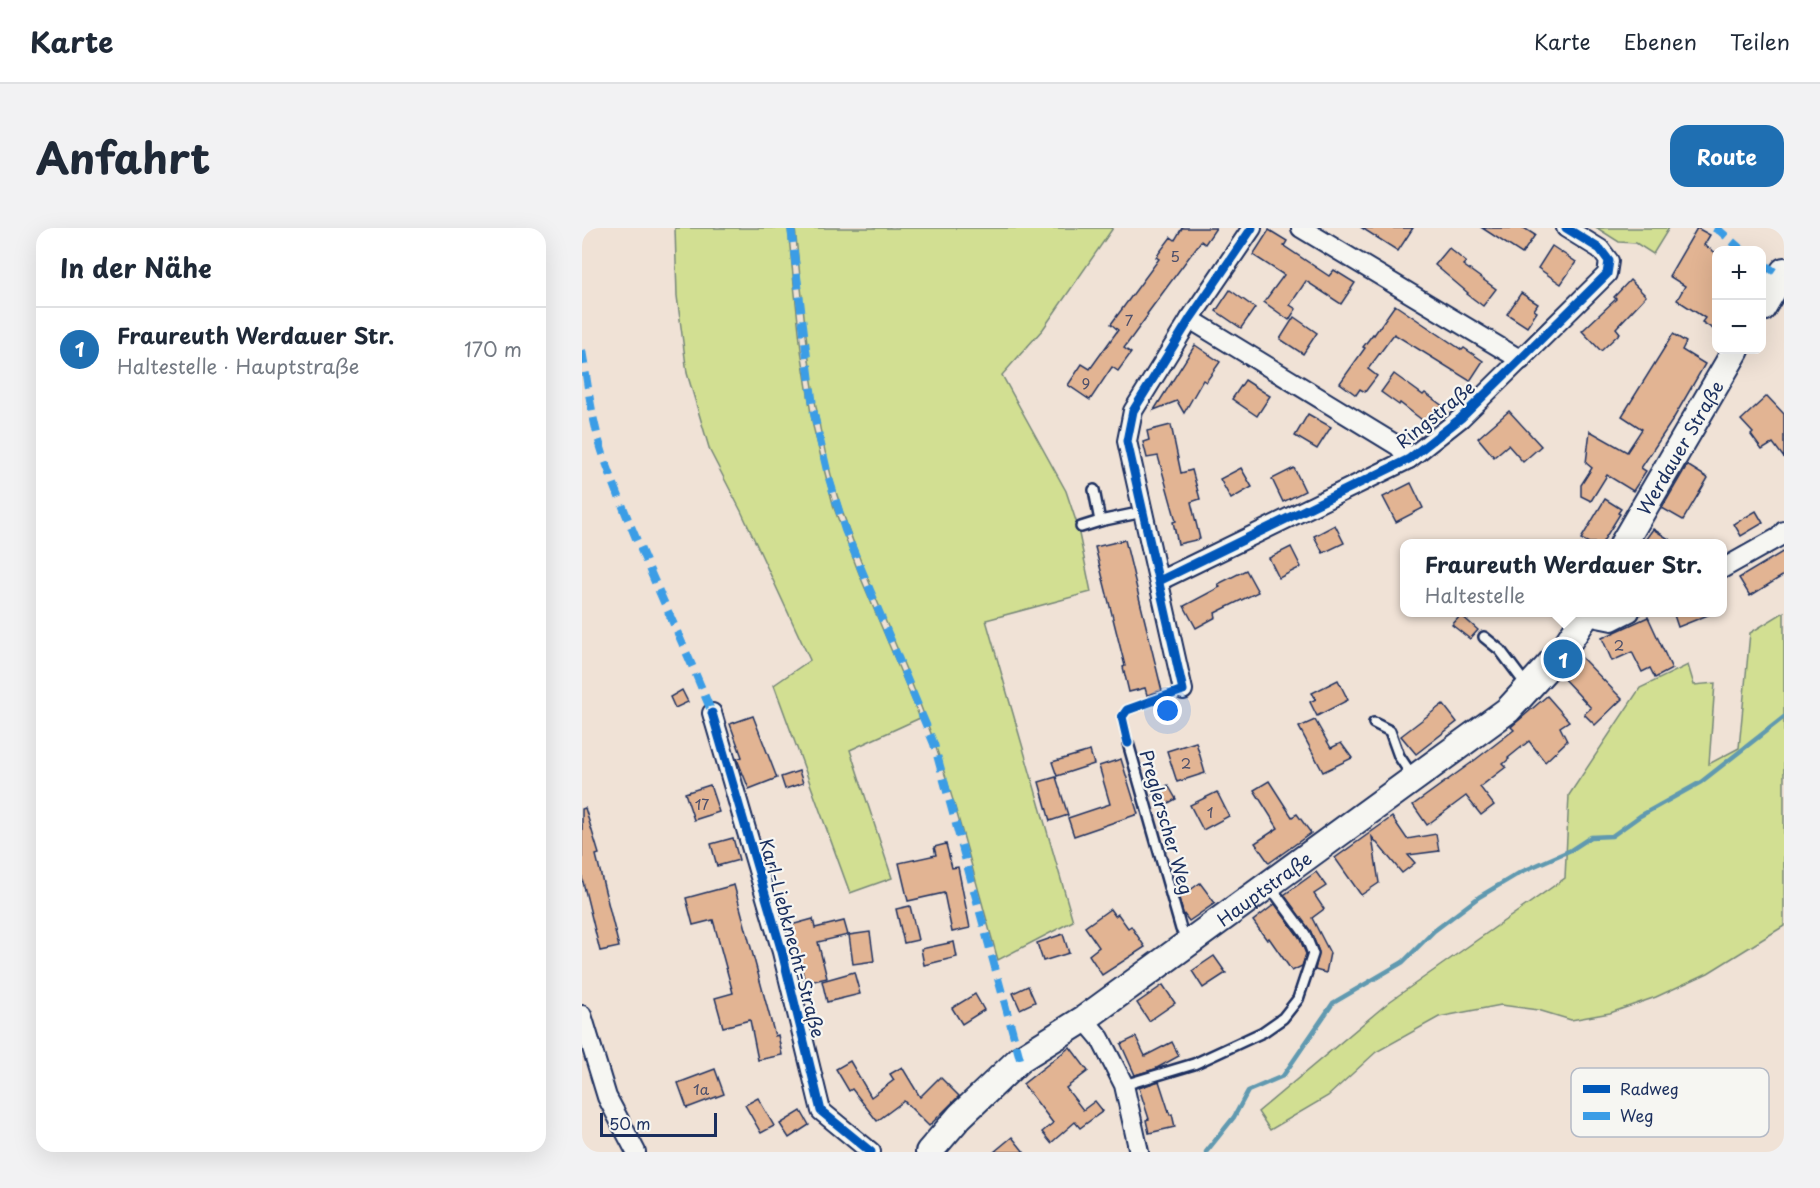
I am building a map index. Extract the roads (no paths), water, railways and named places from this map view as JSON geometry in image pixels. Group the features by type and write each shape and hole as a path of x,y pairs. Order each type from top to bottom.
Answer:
{"main road":[{"path":"1766,300 1784,271"},
{"name":"Werdauer Straße","path":"1625,539 1734,354"},
{"name":"Hauptstraße","path":"929,1152 960,1116 1020,1059 1084,1019 1508,710 1563,650 1585,617"}],"street":[{"path":"1183,690 1127,441 1132,411 1190,319 1252,228"},
{"path":"1301,228 1521,360"},
{"name":"Ringstraße","path":"1159,580 1409,459 1461,418 1607,274 1609,261 1600,249 1566,228"},
{"name":"Ringstraße","path":"1190,319 1398,446 1409,459"},
{"path":"1727,566 1779,537 1784,531"},
{"path":"1598,617 1612,621 1620,617"},
{"name":"Karl-Liebknecht-Straße","path":"712,713 782,952 820,1111 871,1152"},
{"path":"582,1015 606,1097 636,1152"},
{"path":"1084,1019 1100,1038 1124,1085 1139,1152"}],"lane":[{"path":"1094,489 1100,521"},
{"path":"1081,527 1143,512"},
{"path":"1484,637 1500,650 1529,688"},
{"path":"1374,723 1390,731 1399,756 1414,779"},
{"name":"Preglerscher Weg","path":"1128,743 1181,929 1189,943"},
{"path":"1124,1085 1194,1064 1263,1032 1283,1018 1298,999 1313,954 1305,934 1269,885"}],"waterway":[{"path":"1206,1152 1234,1117 1248,1091 1283,1076 1333,1003 1403,962 1434,931 1479,897 1521,872 1571,850 1591,837 1612,836 1640,816 1701,782 1784,717"}],"place":[{"name":"Fraureuth Werdauer Str.","path":"1563,659"}]}
